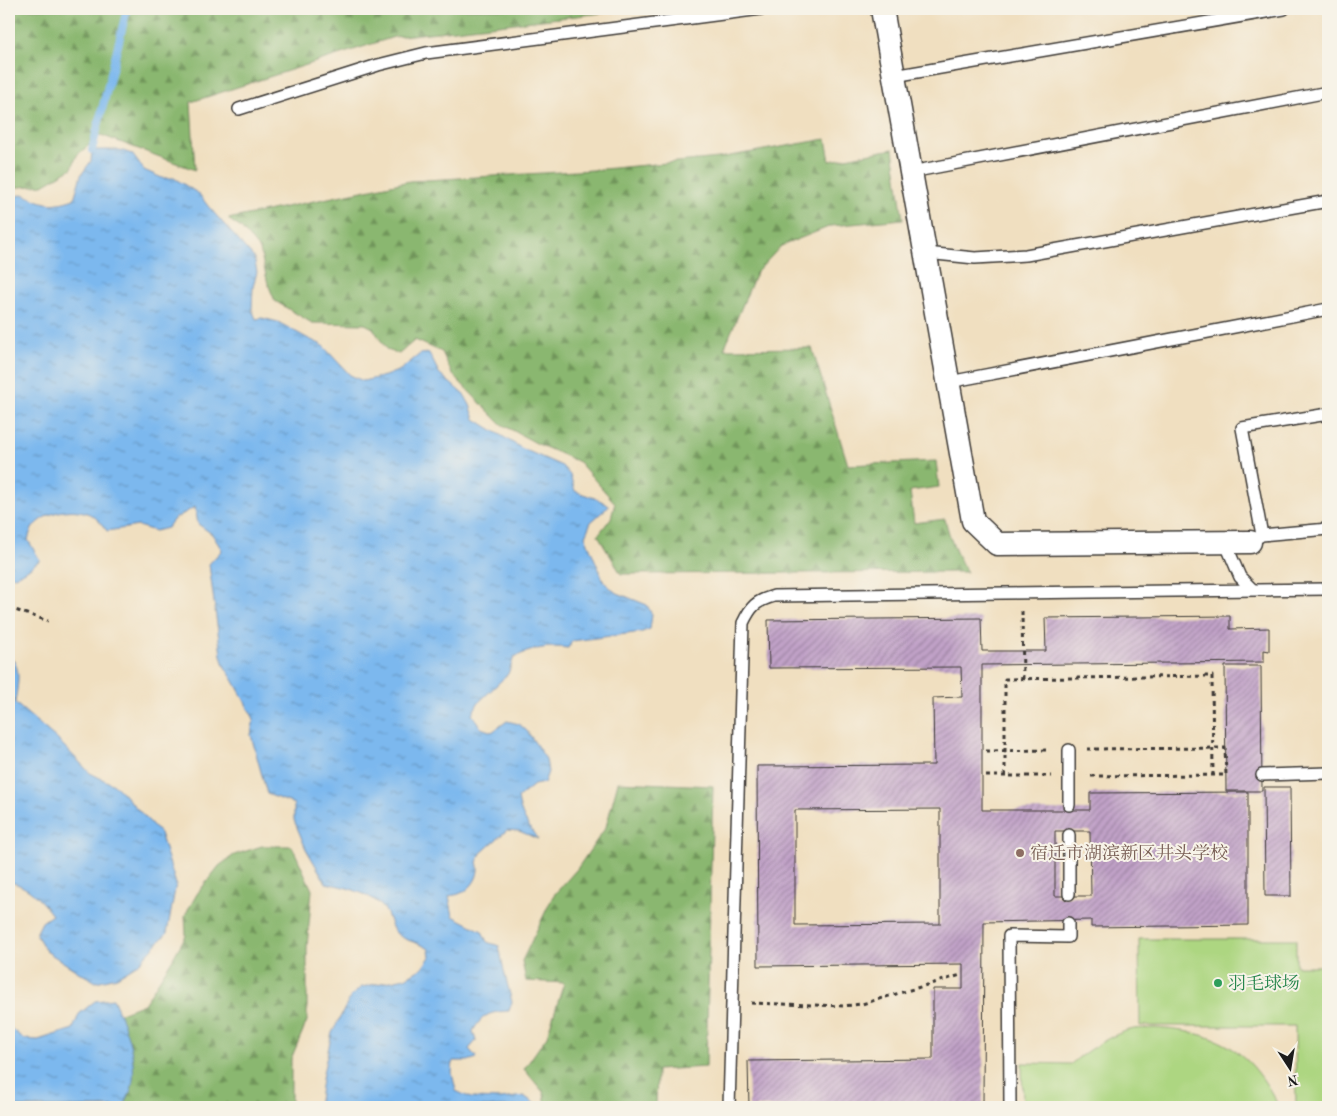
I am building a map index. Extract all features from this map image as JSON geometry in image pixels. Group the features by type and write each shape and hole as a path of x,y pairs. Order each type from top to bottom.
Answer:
{"street":[{"path":"882,9 973,521 997,544 1225,542 1256,539"}],"lane":[{"path":"239,110 378,64 426,52 761,9"},
{"path":"894,76 1284,9"},
{"path":"911,172 1328,92"},
{"path":"926,253 974,258 1026,255 1328,201"},
{"path":"948,382 1328,309"},
{"path":"1328,414 1242,428 1256,539 1328,529"},
{"path":"1225,542 1240,577 1253,590"},
{"path":"729,1107 743,623 749,610 761,599 774,596 1328,590"},
{"path":"1069,750 1069,805"},
{"path":"1262,775 1328,773"},
{"path":"1068,894 1069,835"},
{"path":"1010,1107 1009,936 1068,937 1068,922"}],"path":[{"path":"1021,593 1023,679"},
{"path":"9,608 48,621"},
{"path":"1005,776 1005,679 1212,676 1214,775"},
{"path":"986,750 1226,748 1226,775 986,776"},
{"path":"732,1003 843,1006 862,1004 961,975"}],"green space":[{"path":"9,9 637,9 394,37 191,102 195,170 101,135 77,155 72,168 43,185 9,188"},
{"path":"826,139 830,161 893,149 903,219 831,226 781,246 756,273 724,349 812,348 848,465 936,461 939,487 910,491 914,523 945,519 954,547 967,572 621,574 598,535 611,518 615,503 579,462 536,443 501,424 452,374 442,352 415,340 399,354 387,350 373,328 365,324 312,323 275,301 268,284 260,250 241,228 228,219 410,181 593,170 719,158"},
{"path":"618,782 713,786 706,1067 657,1070 656,1107 546,1107 544,1093 524,1069 547,1036 564,983 526,981 522,961 553,896 577,869 606,827"},
{"path":"262,846 292,846 312,890 307,947 307,1021 291,1059 291,1107 9,1107 9,1040 36,1052 97,1022 144,1004 186,935 185,915 197,894 219,866 234,855"},
{"name":"羽毛球场","path":"1139,939 1296,939 1296,966 1328,966 1328,1107 1296,1107 1295,1026 1140,1026"},
{"path":"1154,1028 1196,1034 1214,1039 1230,1047 1244,1057 1256,1070 1279,1107 1023,1107 1022,1063 1071,1064 1092,1048 1118,1034 1134,1029"}],"water":[{"path":"92,150 120,150 132,154 144,170 162,178 174,178 199,194 254,258 257,272 253,287 252,309 256,319 262,318 278,322 322,345 350,375 363,381 400,370 420,354 429,353 439,373 465,396 475,419 521,448 562,466 570,475 575,491 597,499 609,506 591,522 585,536 604,582 615,592 647,605 652,615 650,629 642,632 572,641 568,648 540,648 514,657 508,674 478,703 472,714 481,728 492,732 507,721 519,724 527,731 546,759 548,772 544,783 534,785 518,798 525,820 538,839 519,831 507,830 481,853 477,862 477,876 469,888 460,894 449,896 453,916 482,931 487,942 499,946 512,1002 509,1011 497,1012 484,1017 473,1031 476,1041 469,1049 477,1058 468,1061 453,1061 452,1073 456,1091 471,1098 501,1099 524,1096 534,1103 535,1107 318,1107 332,1033 351,996 362,987 405,978 422,968 430,957 429,949 397,934 385,910 373,899 358,892 326,883 306,849 294,820 294,804 267,794 251,735 254,719 222,661 209,564 222,550 212,534 198,524 195,507 174,519 167,528 155,531 138,526 107,531 97,519 86,513 69,511 52,514 37,523 31,530 28,539 40,560 22,573 9,577 9,199 23,194 53,204 74,199 81,175 91,161"},
{"path":"9,656 18,671 15,703 57,739 90,773 116,786 160,833 176,884 167,933 138,964 117,977 96,982 46,951 36,934 42,922 52,915 28,890 9,882"},
{"path":"113,999 122,1019 133,1060 131,1091 124,1107 9,1107 9,1027 24,1039 38,1040 73,1029 79,1014 95,1001"}],"building":[{"path":"1230,616 1230,629 1269,628 1269,651 1264,650 1264,662 982,665 982,810 1090,810 1090,793 1248,792 1248,925 1091,927 1091,920 984,922 983,1106 749,1107 748,1061 933,1059 933,989 963,989 963,964 758,966 757,766 934,765 933,698 962,697 961,667 769,668 768,620 981,618 982,651 1046,651 1045,618","holes":["940,809 940,924 795,925 795,810","1055,831 1090,831 1091,896 1055,896"]},
{"path":"1225,666 1261,666 1262,791 1226,791"},
{"path":"1264,787 1290,787 1291,896 1265,896"}],"waterway":[{"path":"92,150 127,9"}],"place":[{"name":"宿迁市湖滨新区井头学校","path":"1020,853"},
{"name":"羽毛球场","path":"1218,983"}]}
